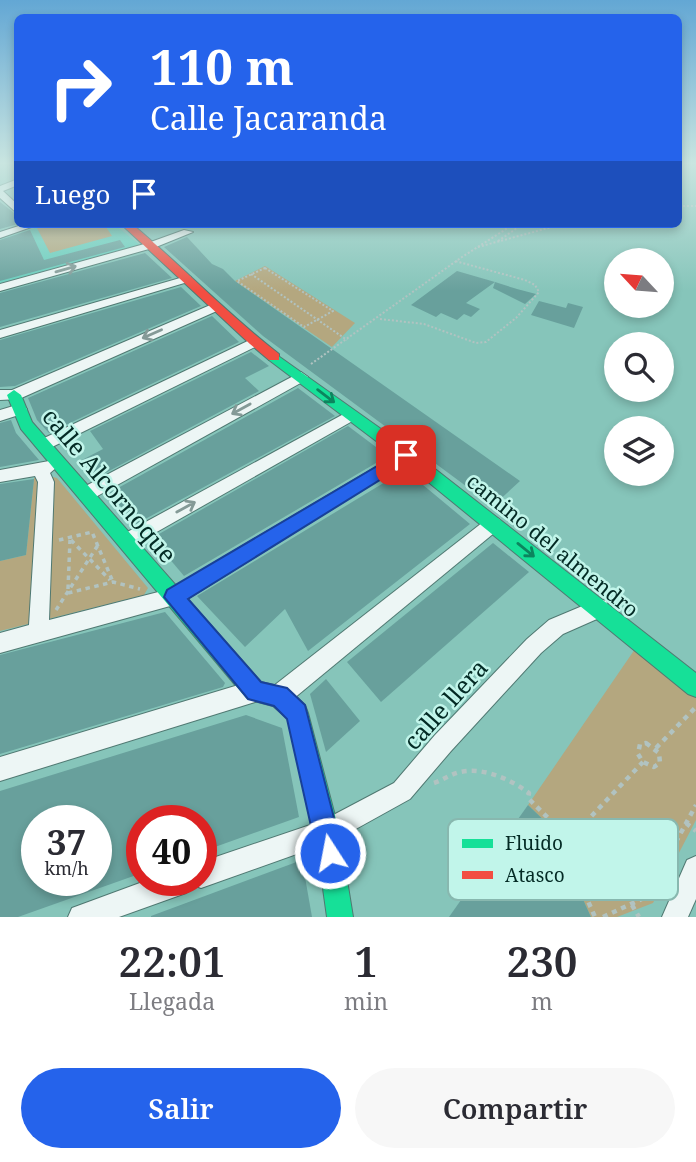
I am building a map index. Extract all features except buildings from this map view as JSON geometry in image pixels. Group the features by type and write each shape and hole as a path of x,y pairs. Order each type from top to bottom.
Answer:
{"street":[{"path":"0,235 20,228"},
{"name":"camino del almendro","path":"131,228 254,342 406,455 696,686"},
{"path":"0,288 152,245 188,232"},
{"path":"0,334 187,279"},
{"path":"0,416 11,400 215,307"},
{"path":"43,445 254,342"},
{"path":"86,494 298,375"},
{"name":"calle Alcornoque","path":"11,400 26,425 60,466 256,691"},
{"path":"126,541 351,415"},
{"path":"0,642 174,597 406,455"},
{"path":"0,476 43,475 60,466"},
{"path":"40,632 43,475"},
{"path":"279,696 493,524"},
{"name":"calle llera","path":"217,869 327,831 402,791 534,646 556,627 598,608"},
{"path":"0,769 256,691 279,696 297,713 327,831 340,917"},
{"path":"675,917 696,869"},
{"path":"81,917 141,896"}],"path":[{"path":"298,375 380,319 455,261 507,228"},
{"path":"495,243 517,228"},
{"path":"474,248 549,228"},
{"path":"380,319 424,324 476,343 486,342 516,318 539,292 535,285 525,280 455,261"},
{"path":"265,268 333,311 319,319 304,327 237,281 265,268"},
{"path":"251,274 348,340"},
{"path":"70,539 92,533 113,582"},
{"path":"70,539 113,582"},
{"path":"68,593 70,539"},
{"path":"68,593 97,544"},
{"path":"68,593 113,582 143,590"},
{"path":"656,748 696,706"},
{"path":"646,743 656,748 660,759 657,765 650,766 643,762 638,754 640,744 646,743"},
{"path":"589,819 643,762"},
{"path":"411,780 430,785 459,772 482,773 517,784 549,819"},
{"path":"678,839 696,805"},
{"path":"687,823 696,831"},
{"path":"588,900 595,917"},
{"path":"603,917 639,900"},
{"path":"632,903 639,917"}],"shaded area":[{"path":"34,228 119,228 140,245 0,283 0,240"},
{"path":"37,228 107,228 112,236 50,253"},
{"path":"265,266 355,323 332,347 235,281"},
{"path":"45,475 57,478 148,588 144,595 0,631 0,561 26,555 34,478"},
{"path":"635,649 696,698 696,820 678,855 678,819 543,819 528,805"},
{"path":"583,900 655,900 617,917 591,917"}],"traffic: fast":[{"path":"274,357 406,455 696,686"},
{"path":"14,395 26,425 255,691 279,696 297,713 327,831 340,917"}],"traffic: jam":[{"path":"130,228 274,357"}],"route":[{"path":"330,853 327,831 297,713 279,696 256,691 174,597 406,455"}]}
